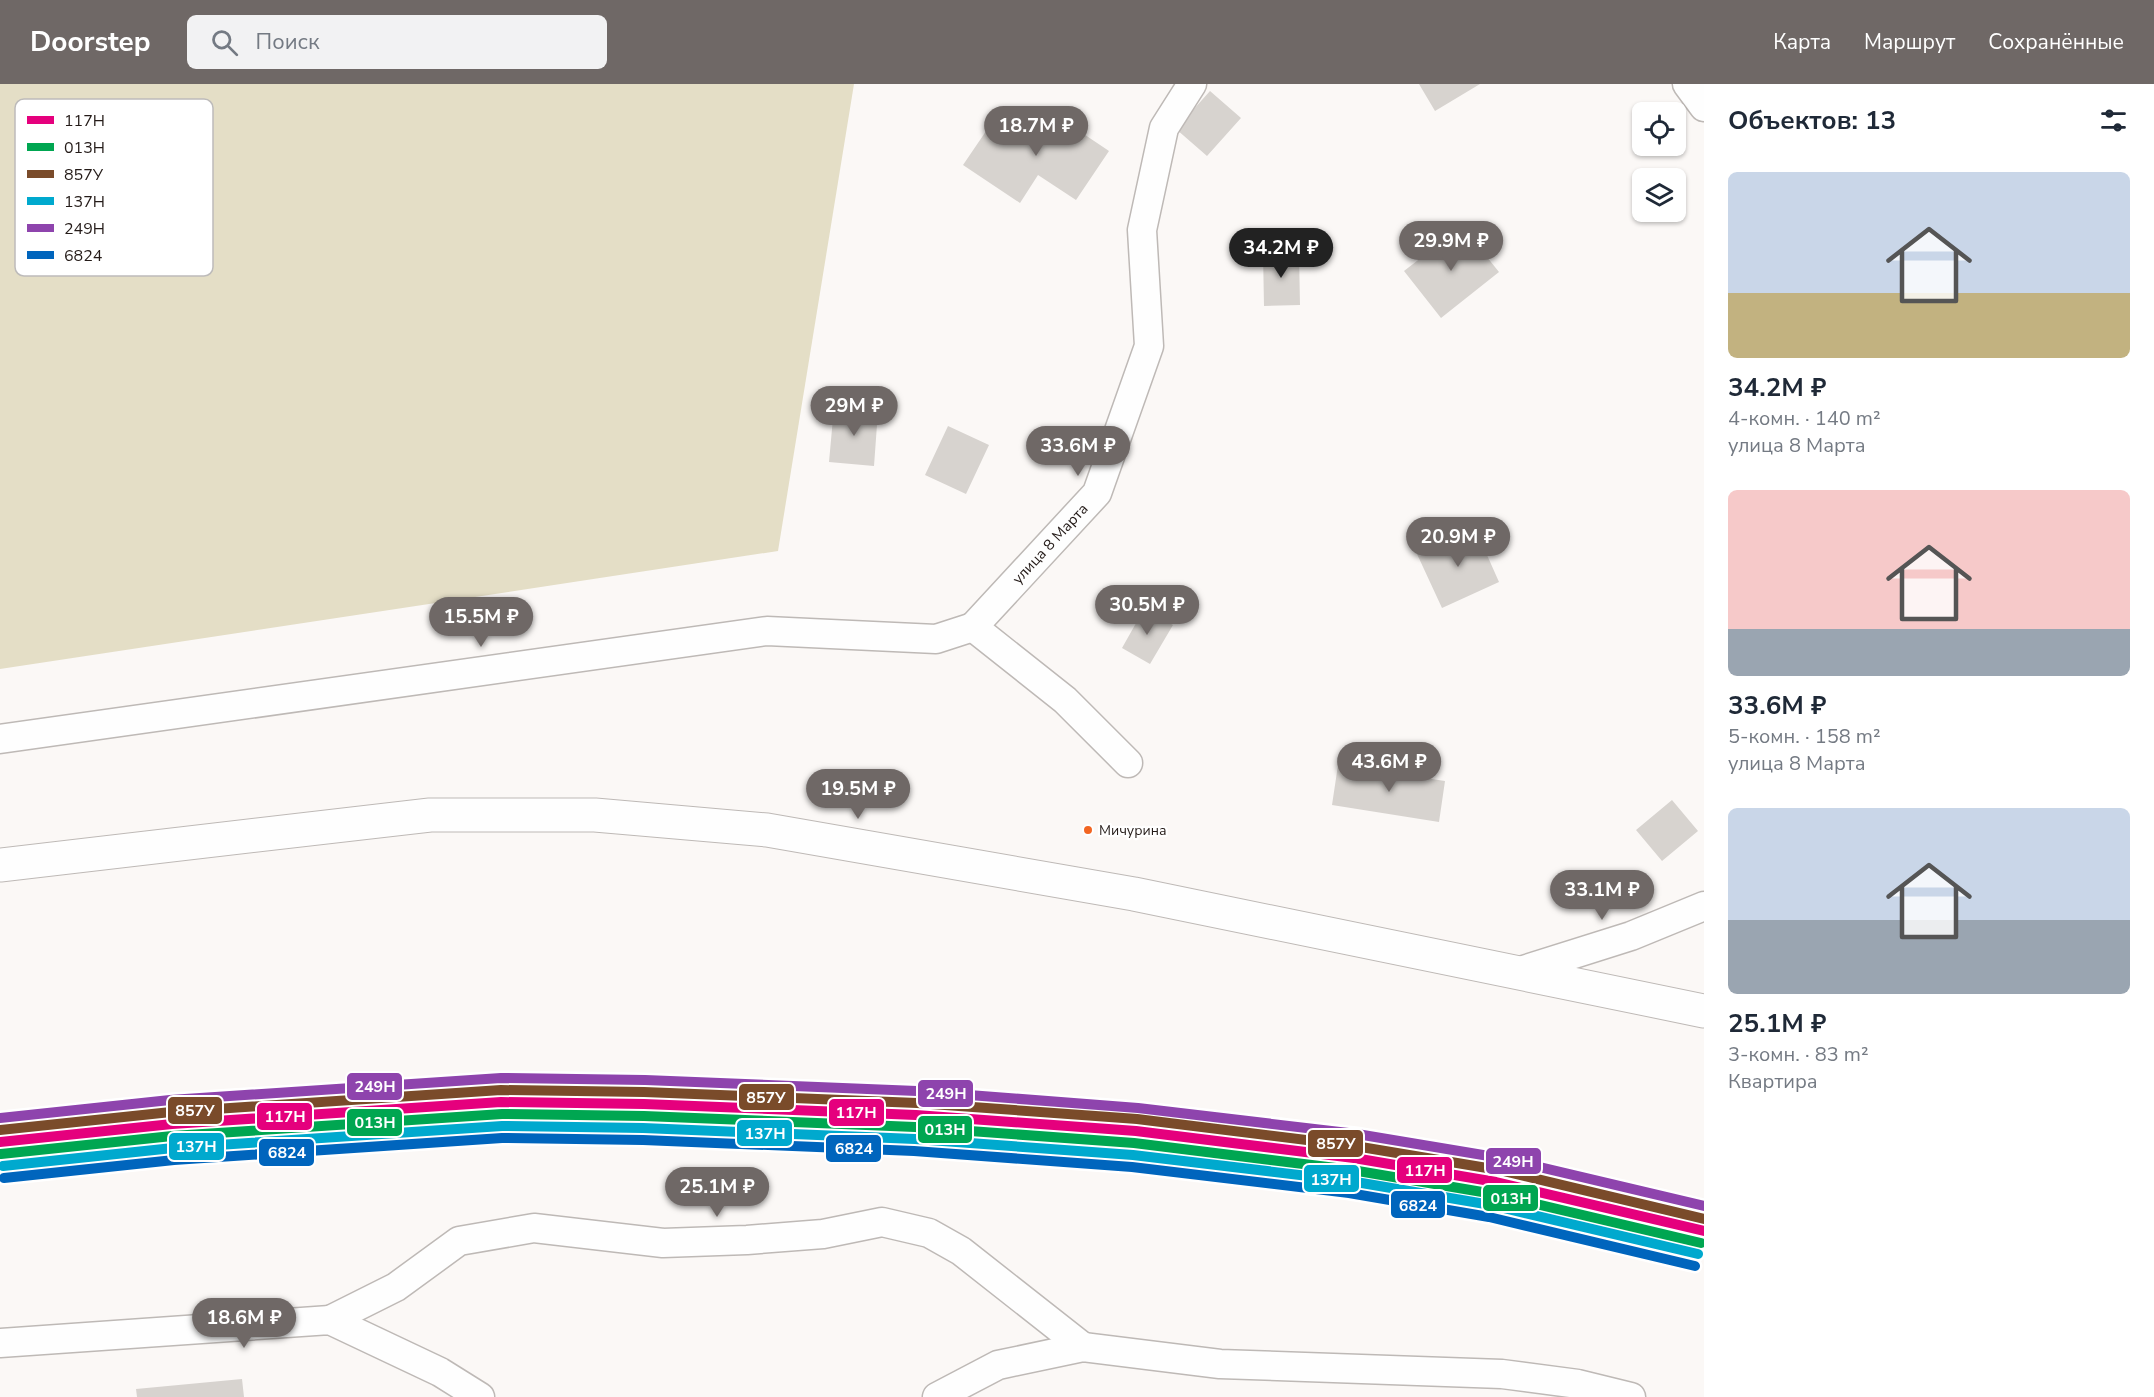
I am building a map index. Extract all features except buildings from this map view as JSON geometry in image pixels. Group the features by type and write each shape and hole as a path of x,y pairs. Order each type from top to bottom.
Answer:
{"main road":[{"path":"0,865 429,815 595,815 778,832 1134,894 1704,1011"}],"street":[{"name":"улица 8 Марта","path":"973,627 1097,493 1149,346 1142,230 1164,128 1192,84"},
{"path":"1687,84 1704,107"},
{"path":"0,739 767,631 936,639 973,627 1065,700 1128,763"},
{"path":"1517,972 1631,936 1704,906"},
{"path":"0,1343 330,1320 396,1287 459,1241 534,1228 663,1243 823,1234 882,1222 929,1233 961,1251 1083,1347"},
{"path":"330,1320 440,1372 480,1397"},
{"path":"937,1397 998,1365 1083,1347 1220,1364 1502,1374 1578,1384 1631,1397"}],"shaded area":[{"path":"0,84 854,84 778,551 0,669"}],"transit line":[{"name":"249Н","path":"0,1118 170,1100 501,1078 645,1080 917,1091 1138,1108 1357,1134 1501,1158 1704,1206"},
{"name":"857У","path":"0,1130 171,1112 501,1090 644,1092 917,1103 1137,1119 1355,1146 1499,1170 1704,1219"},
{"name":"117Н","path":"0,1142 172,1124 501,1102 644,1104 916,1115 1136,1131 1354,1158 1496,1182 1704,1231"},
{"name":"013Н","path":"1,1154 172,1136 502,1114 644,1116 915,1127 1134,1143 1352,1170 1494,1194 1701,1243"},
{"name":"137Н","path":"3,1166 173,1148 502,1126 643,1128 915,1139 1133,1155 1350,1181 1491,1205 1698,1254"},
{"name":"6824","path":"4,1178 174,1160 502,1138 643,1140 914,1151 1132,1167 1349,1193 1489,1217 1695,1266"}],"place":[{"name":"Мичурина","path":"1088,830"}]}
